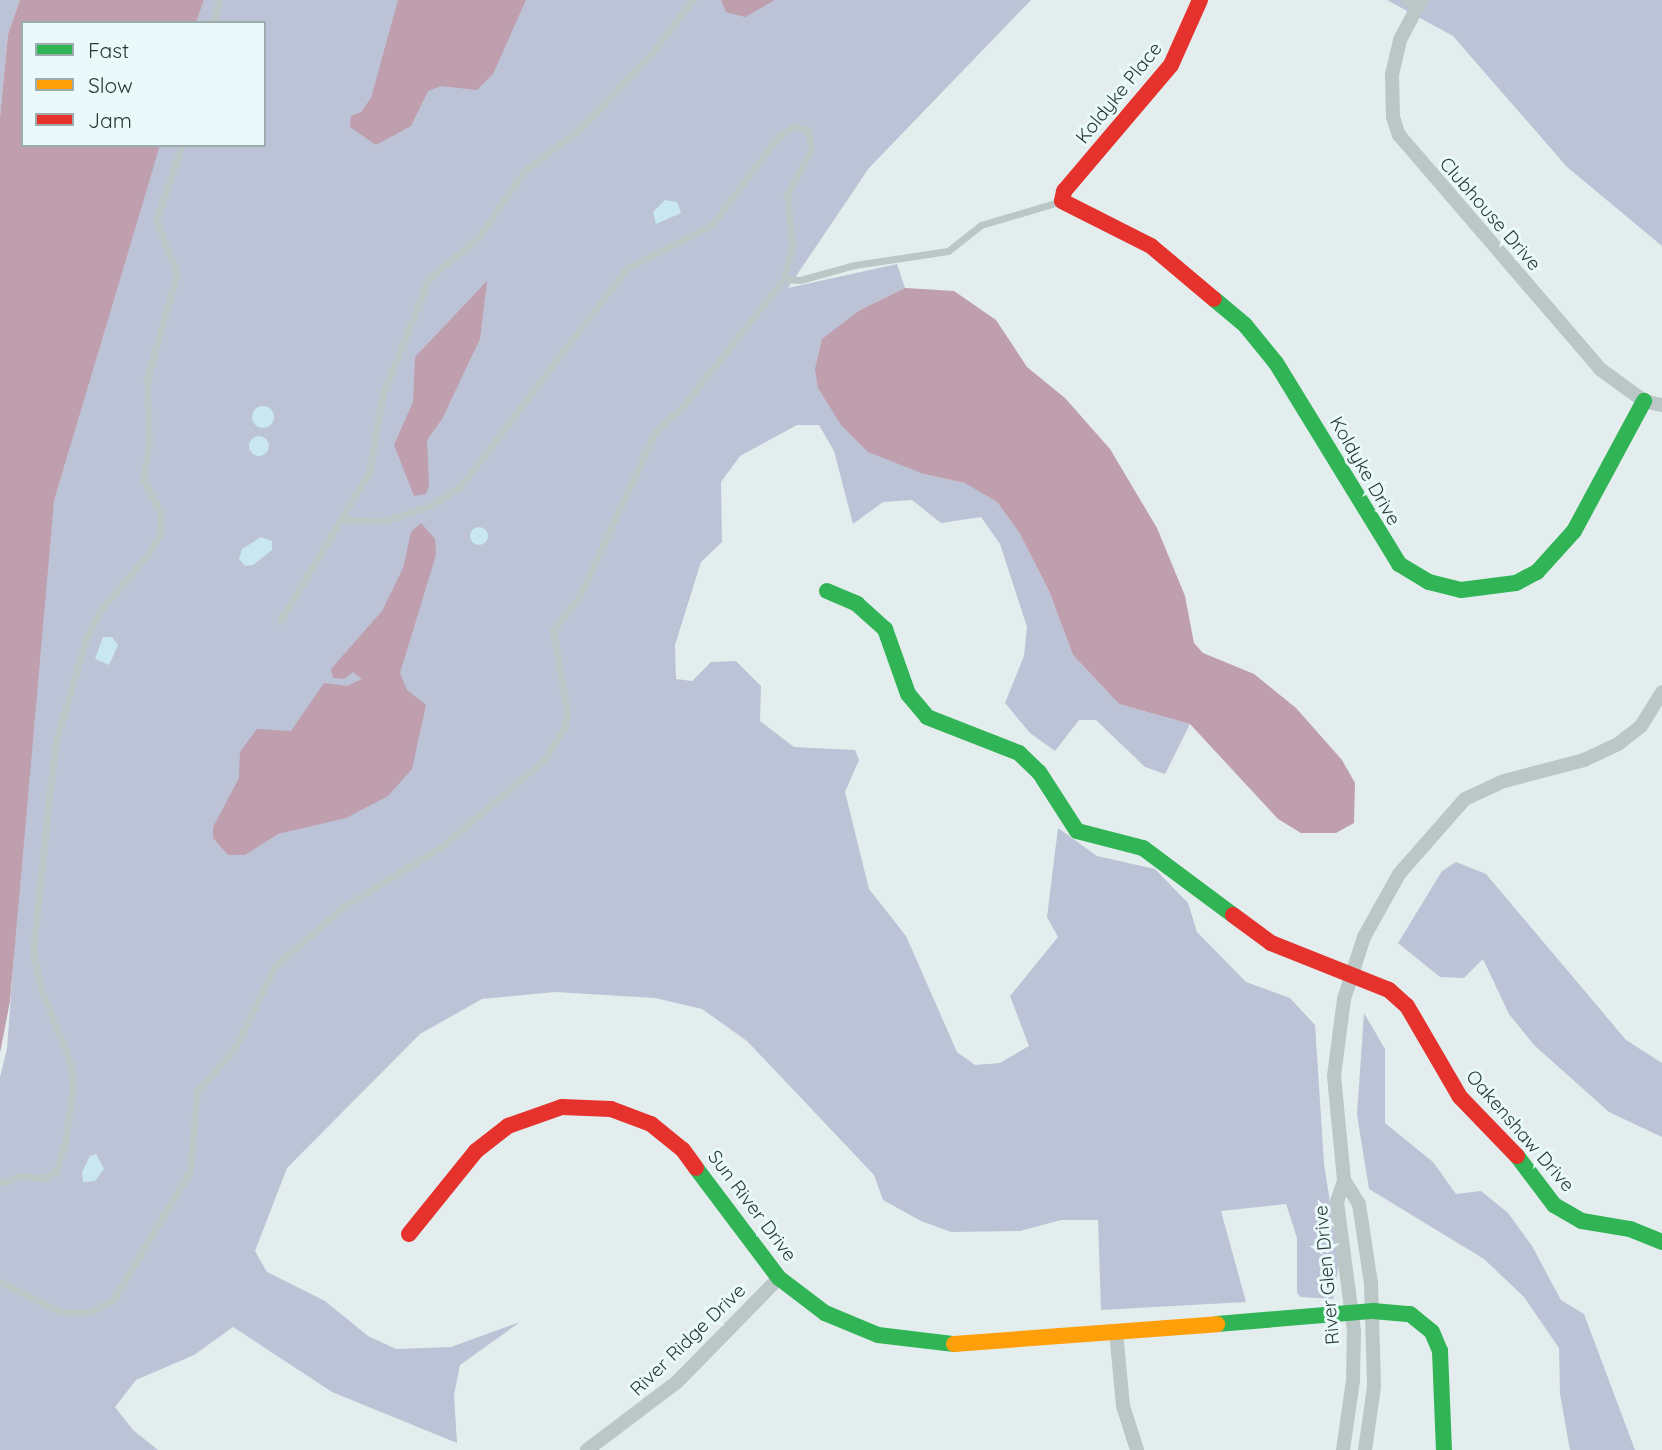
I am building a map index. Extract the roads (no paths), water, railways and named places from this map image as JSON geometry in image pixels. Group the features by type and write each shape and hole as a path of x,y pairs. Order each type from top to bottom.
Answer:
{"street":[{"name":"Koldyke Place","path":"1062,201 1064,191 1171,65 1200,0"},
{"name":"Clubhouse Drive","path":"1419,3 1400,40 1392,74 1393,117 1399,135 1600,369 1644,401 1662,405"},
{"name":"Koldyke Drive","path":"1062,201 1150,246 1245,325 1276,363 1389,553 1429,582 1479,590 1516,583 1537,572 1574,531 1644,401"},
{"name":"Oakenshaw Drive","path":"827,591 857,604 885,629 918,710 950,730 997,741 1018,753 1039,772 1077,831 1143,848 1256,934 1299,956 1390,989 1407,1006 1453,1088 1501,1135 1554,1205 1582,1222 1630,1229 1662,1242"},
{"name":"River Glen Drive","path":"1365,1450 1374,1387 1363,1312 1337,1202 1344,1180 1334,1076 1351,973 1388,890 1453,809 1483,788 1584,760 1618,744 1641,726 1662,692"},
{"name":"Sun River Drive","path":"409,1234 494,1135 534,1114 594,1107 651,1124 683,1150 779,1278 825,1313 900,1340 962,1344 1363,1312 1410,1314 1437,1341 1444,1450"},
{"name":"River Glen Drive","path":"1343,1450 1363,1312 1359,1205 1344,1180"},
{"name":"River Ridge Drive","path":"587,1450 677,1382 779,1278"},
{"path":"1116,1331 1123,1406 1138,1450"}],"lane":[{"path":"214,21 219,0"},
{"path":"279,621 369,472 383,393 429,278 478,238 524,171 583,126 654,50 692,0"},
{"path":"1404,0 1419,3"},
{"path":"0,1282 61,1312 90,1312 113,1300 190,1171 197,1092 236,1046 275,966 344,907 442,846 544,760 565,726 567,712 553,630 579,597 655,432 684,405 784,279 792,246 787,194 812,142 802,126 787,129 778,137 713,224 626,269 460,487 430,506 385,521 342,520"},
{"path":"0,1183 20,1176 43,1178 56,1172 65,1142 70,1106 71,1064 42,993 33,952 41,860 57,741 86,639 99,612 149,553 161,532 160,512 143,479 149,446 147,379 177,274 156,220 181,147"},
{"path":"784,279 800,280 855,265 948,251 981,225 1062,201"}]}
